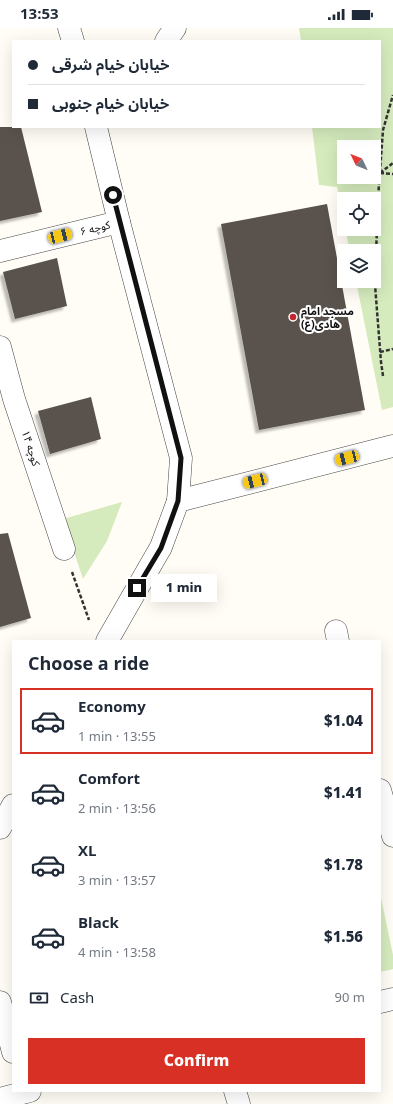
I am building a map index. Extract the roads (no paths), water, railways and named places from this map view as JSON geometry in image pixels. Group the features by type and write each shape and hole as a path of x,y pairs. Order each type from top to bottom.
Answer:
{"street":[{"path":"69,28 73,40"},
{"path":"167,40 175,28"},
{"path":"102,132 119,222 181,458 178,501 161,548 113,637"},
{"name":"کوچه ۶","path":"0,251 119,222"},
{"name":"کوچه ۱۴","path":"0,347 7,401 64,549"},
{"path":"178,501 393,446"},
{"path":"381,794 393,836"},
{"path":"0,828 12,807"},
{"path":"381,1002 393,999"},
{"path":"0,1002 12,1048"},
{"path":"235,1092 239,1104"},
{"path":"0,1099 26,1095"}],"place":[{"name":"مسجد امام هادی(ع)","path":"293,317"}]}
